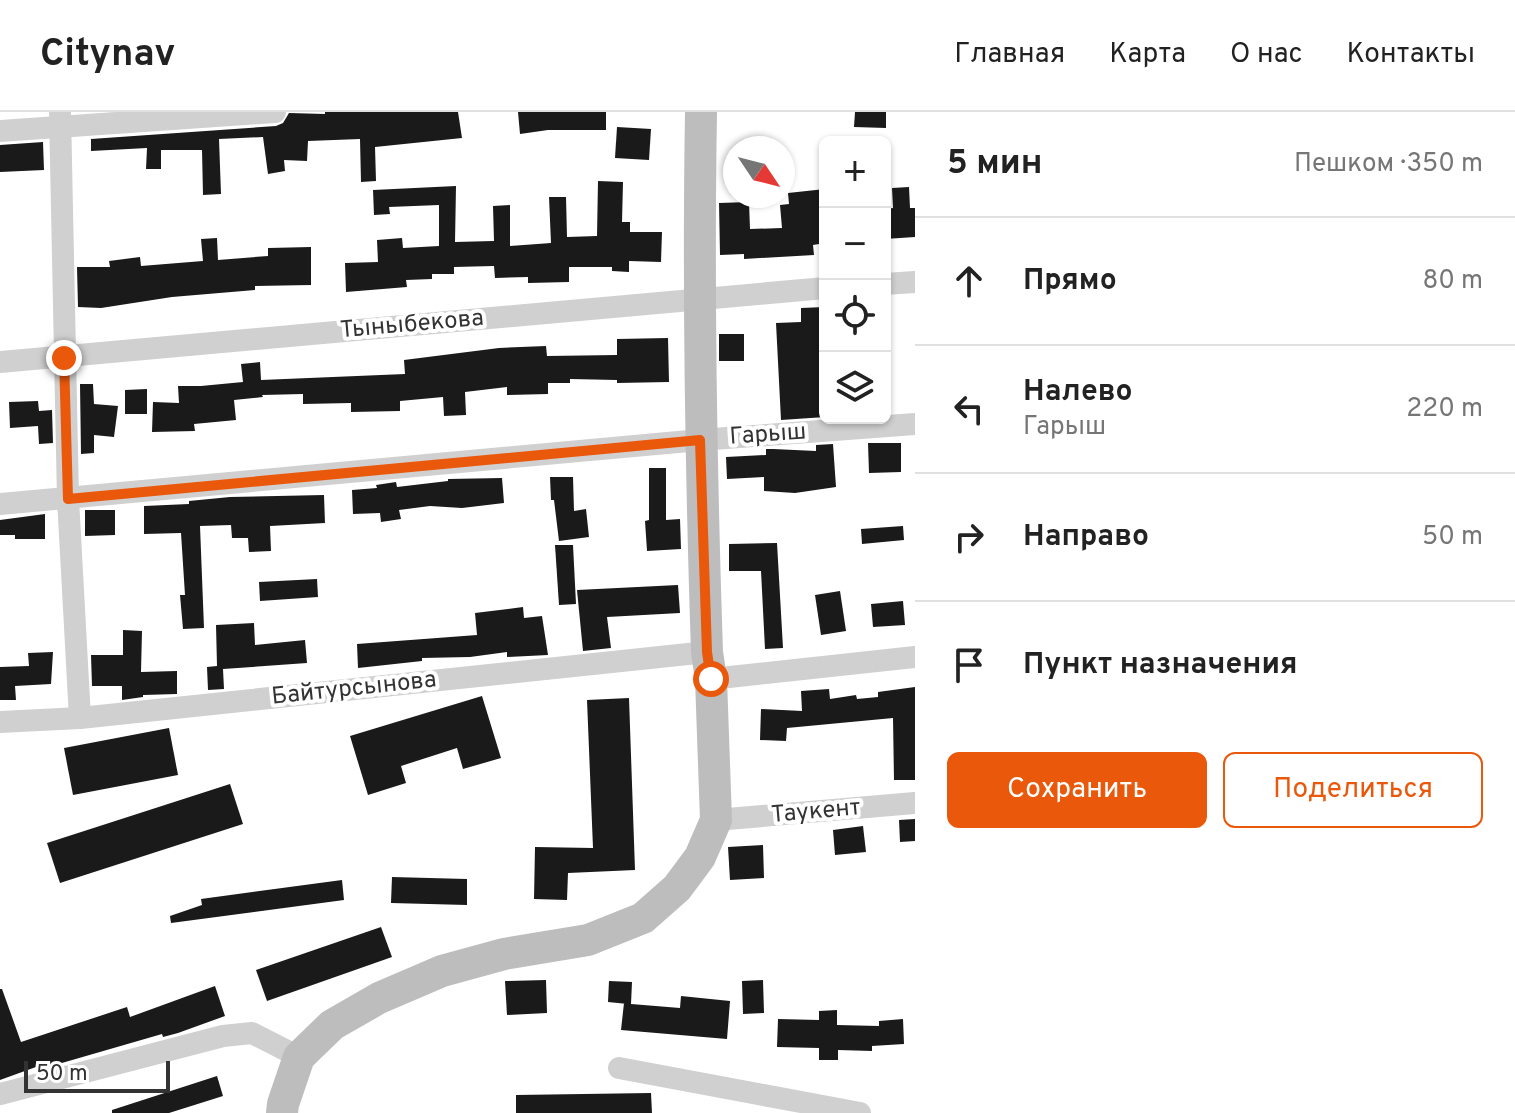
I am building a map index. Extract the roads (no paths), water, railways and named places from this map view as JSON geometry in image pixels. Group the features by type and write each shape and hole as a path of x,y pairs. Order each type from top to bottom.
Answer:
{"main road":[{"path":"282,1113 299,1057 332,1025 379,998 442,971 504,954 588,940 643,918 677,888 700,857 716,820 700,440 698,298 701,112"}],"street":[{"path":"0,131 61,119 275,112"},
{"path":"61,119 68,499 80,718"},
{"path":"891,284 915,282"},
{"name":"Тыныбекова","path":"0,362 819,288"},
{"name":"Гарыш","path":"0,504 700,440 915,424"},
{"name":"Байтурсынова","path":"0,722 80,718 709,665 915,657"},
{"name":"Таукент","path":"716,820 915,803"},
{"path":"0,1094 223,1036 252,1033 299,1057"},
{"path":"619,1068 860,1113"}]}
